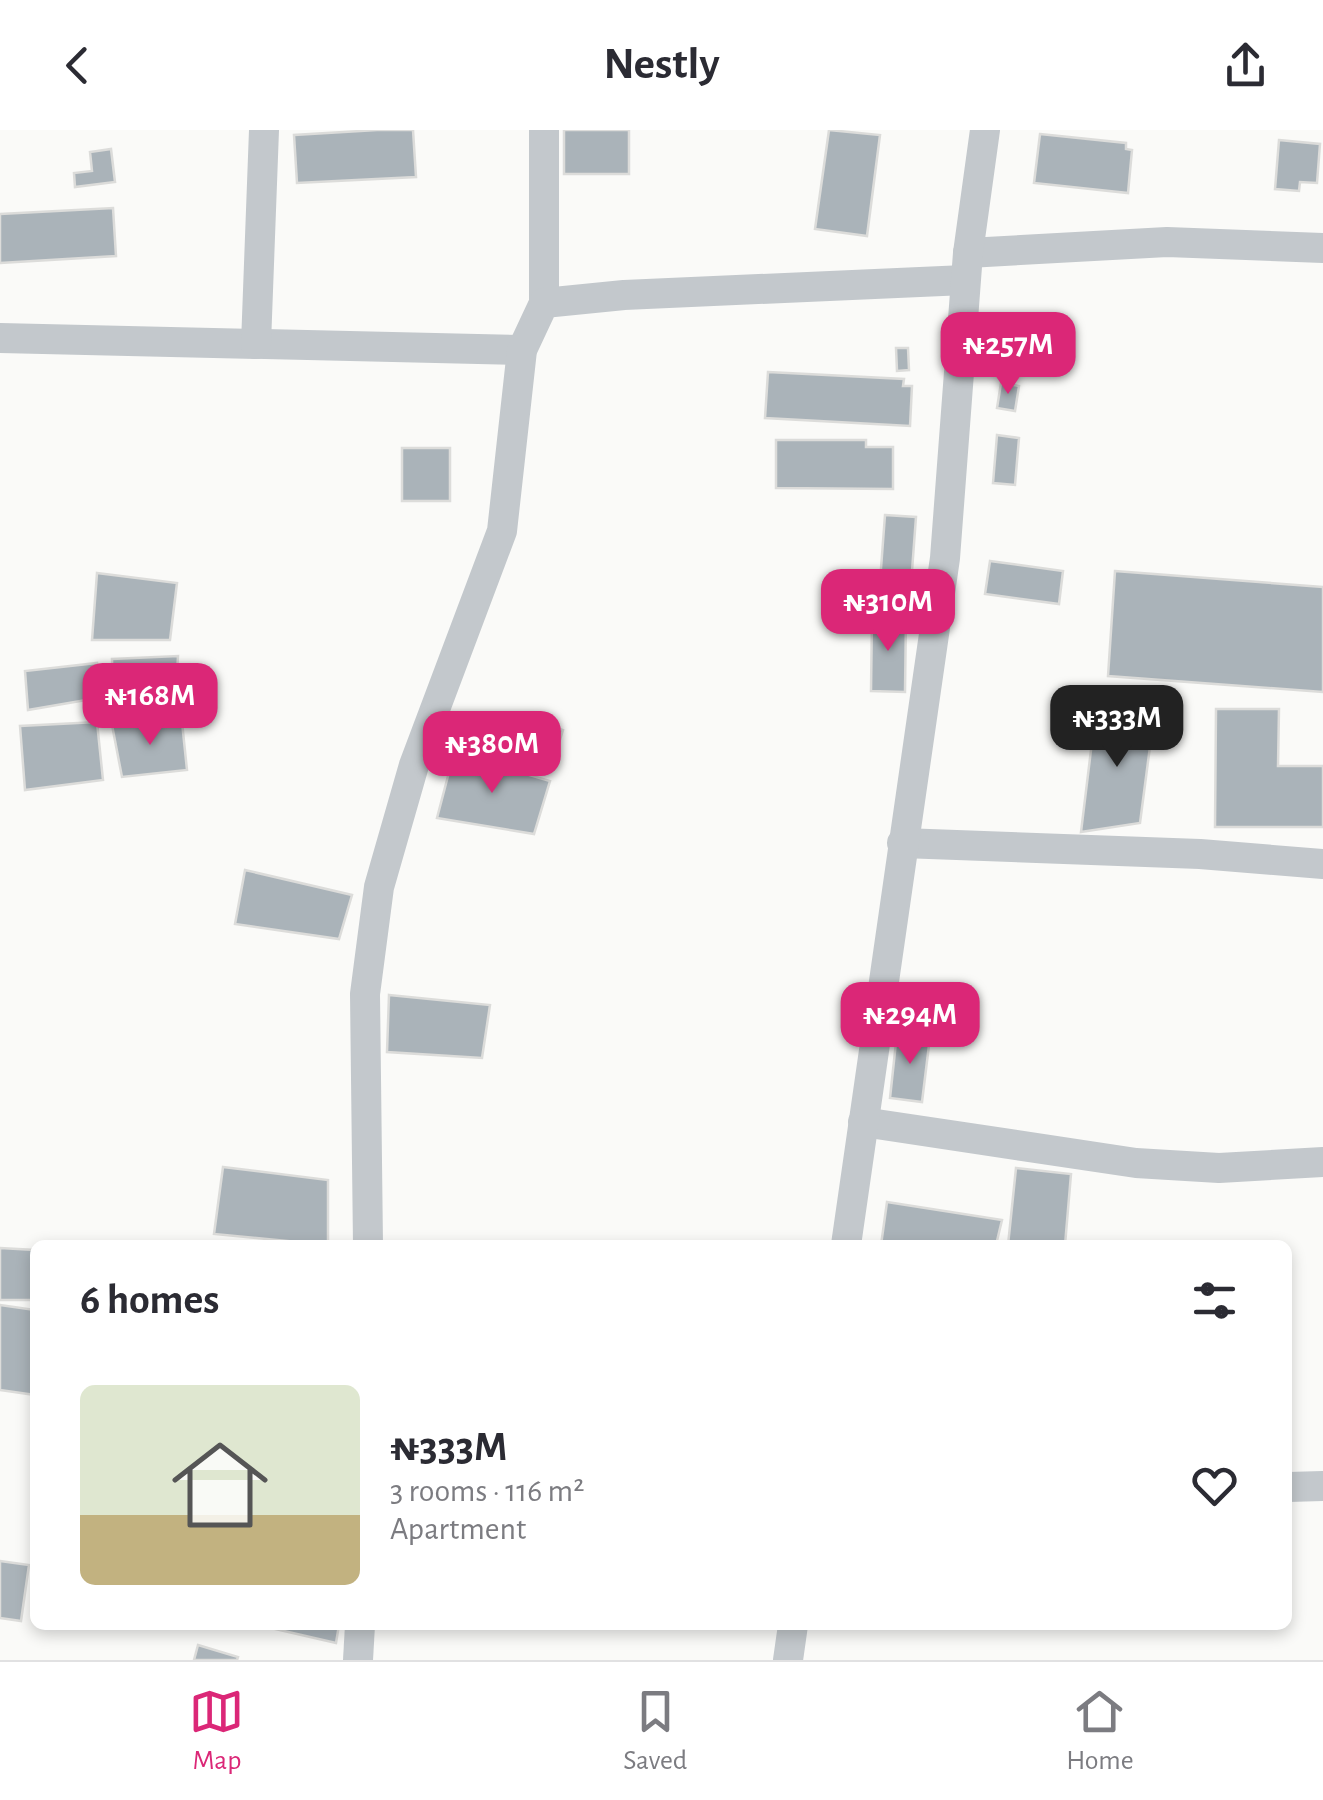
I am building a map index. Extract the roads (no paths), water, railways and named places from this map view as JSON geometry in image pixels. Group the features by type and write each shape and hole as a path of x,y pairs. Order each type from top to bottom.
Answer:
{"street":[{"path":"256,344 264,130"},
{"path":"368,1240 365,994 379,887 414,765 502,530 522,350 544,303 544,130"},
{"path":"847,1240 945,558 966,267 985,130"},
{"path":"544,303 966,267 1167,242 1323,248"},
{"path":"0,338 522,350"},
{"path":"902,842 1200,854 1323,864"},
{"path":"863,1122 1136,1162 1218,1168 1323,1162"},
{"path":"1292,1486 1323,1486"},
{"path":"358,1660 360,1630"},
{"path":"788,1660 791,1630"}]}
